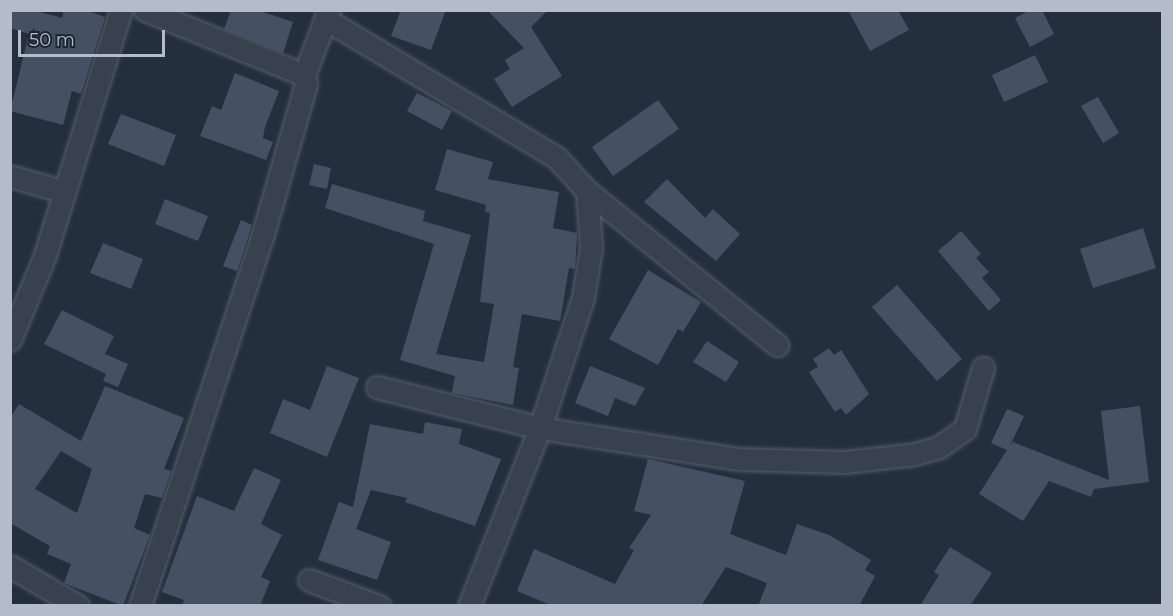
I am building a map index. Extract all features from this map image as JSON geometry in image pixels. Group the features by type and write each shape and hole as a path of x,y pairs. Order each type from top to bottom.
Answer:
{"street":[{"path":"10,340 65,192 121,10"},
{"path":"145,10 304,75"},
{"path":"140,606 263,234 306,84 304,75 327,15 557,158 587,191 777,345"},
{"path":"10,176 65,192"},
{"path":"469,606 540,428 583,298 591,248 587,191"},
{"path":"377,387 540,428 738,459 845,462 915,454 939,447 964,429 983,368"},
{"path":"10,566 78,606"},
{"path":"309,580 379,606"}],"building":[{"path":"10,10 32,10 62,18 64,10 85,10 105,17 81,94 72,91 63,125 10,111 29,34 10,28"},
{"path":"231,10 257,10 293,22 283,53 224,29"},
{"path":"401,10 446,10 431,50 391,36"},
{"path":"487,10 548,10 531,27 562,76 512,107 494,79 510,69 505,60 524,48"},
{"path":"848,10 898,10 909,30 870,51"},
{"path":"1030,10 1042,10 1054,34 1030,47 1015,18"},
{"path":"1035,55 1048,82 1004,102 992,75"},
{"path":"235,73 279,91 265,127 263,138 273,142 266,160 200,136 212,106 221,110"},
{"path":"417,93 452,111 442,130 407,111"},
{"path":"1098,97 1119,133 1103,143 1081,106"},
{"path":"658,100 679,129 613,176 592,147"},
{"path":"121,114 176,135 164,166 108,144"},
{"path":"447,149 493,162 488,179 559,192 553,228 577,233 575,269 569,268 560,321 522,314 513,367 519,368 513,405 452,393 455,376 400,360 434,244 325,208 332,184 425,211 423,221 471,235 436,354 484,362 494,304 480,302 490,213 485,212 486,205 435,190"},
{"path":"314,164 331,168 327,189 309,185"},
{"path":"667,179 705,218 713,209 740,234 716,261 644,202"},
{"path":"165,199 208,216 198,241 155,224"},
{"path":"241,220 252,225 237,271 223,266"},
{"path":"1143,228 1156,268 1093,288 1080,249"},
{"path":"961,231 981,254 976,258 989,272 982,278 1001,300 989,311 938,251"},
{"path":"103,243 143,259 131,289 90,273"},
{"path":"648,270 701,302 683,332 678,329 658,365 609,339"},
{"path":"897,285 962,359 937,381 872,307"},
{"path":"62,310 114,336 105,354 128,364 118,387 103,381 106,374 44,344"},
{"path":"707,341 739,362 726,382 693,362"},
{"path":"829,348 834,355 841,350 869,394 846,415 841,408 835,412 809,372 818,367 813,359"},
{"path":"327,366 359,378 327,457 270,433 283,399 310,410"},
{"path":"590,366 645,388 635,406 615,398 608,416 575,403"},
{"path":"105,386 184,418 164,469 171,471 162,498 145,494 134,528 150,535 123,606 64,583 71,564 47,554 50,546 10,523 10,418 19,404 81,441","holes":["61,451 92,469 77,513 35,489"]},
{"path":"1140,406 1149,482 1094,489 1091,497 1049,481 1023,521 979,494 1007,450 991,443 1007,409 1024,416 1010,446 1013,442 1109,480 1101,411"},
{"path":"425,422 462,429 459,444 501,459 475,526 405,502 407,498 371,490 356,529 391,542 377,580 318,560 339,502 353,507 370,424 423,434"},
{"path":"648,459 745,481 730,534 786,555 797,524 829,535 871,560 865,570 875,576 859,606 758,606 767,583 726,567 701,606 553,606 517,591 534,549 615,584 634,550 629,548 651,515 634,511"},
{"path":"254,468 281,480 261,524 282,535 261,577 270,581 260,606 182,606 184,600 162,592 197,496 234,511"},
{"path":"950,547 992,573 970,606 920,606 939,575 934,572"}]}
